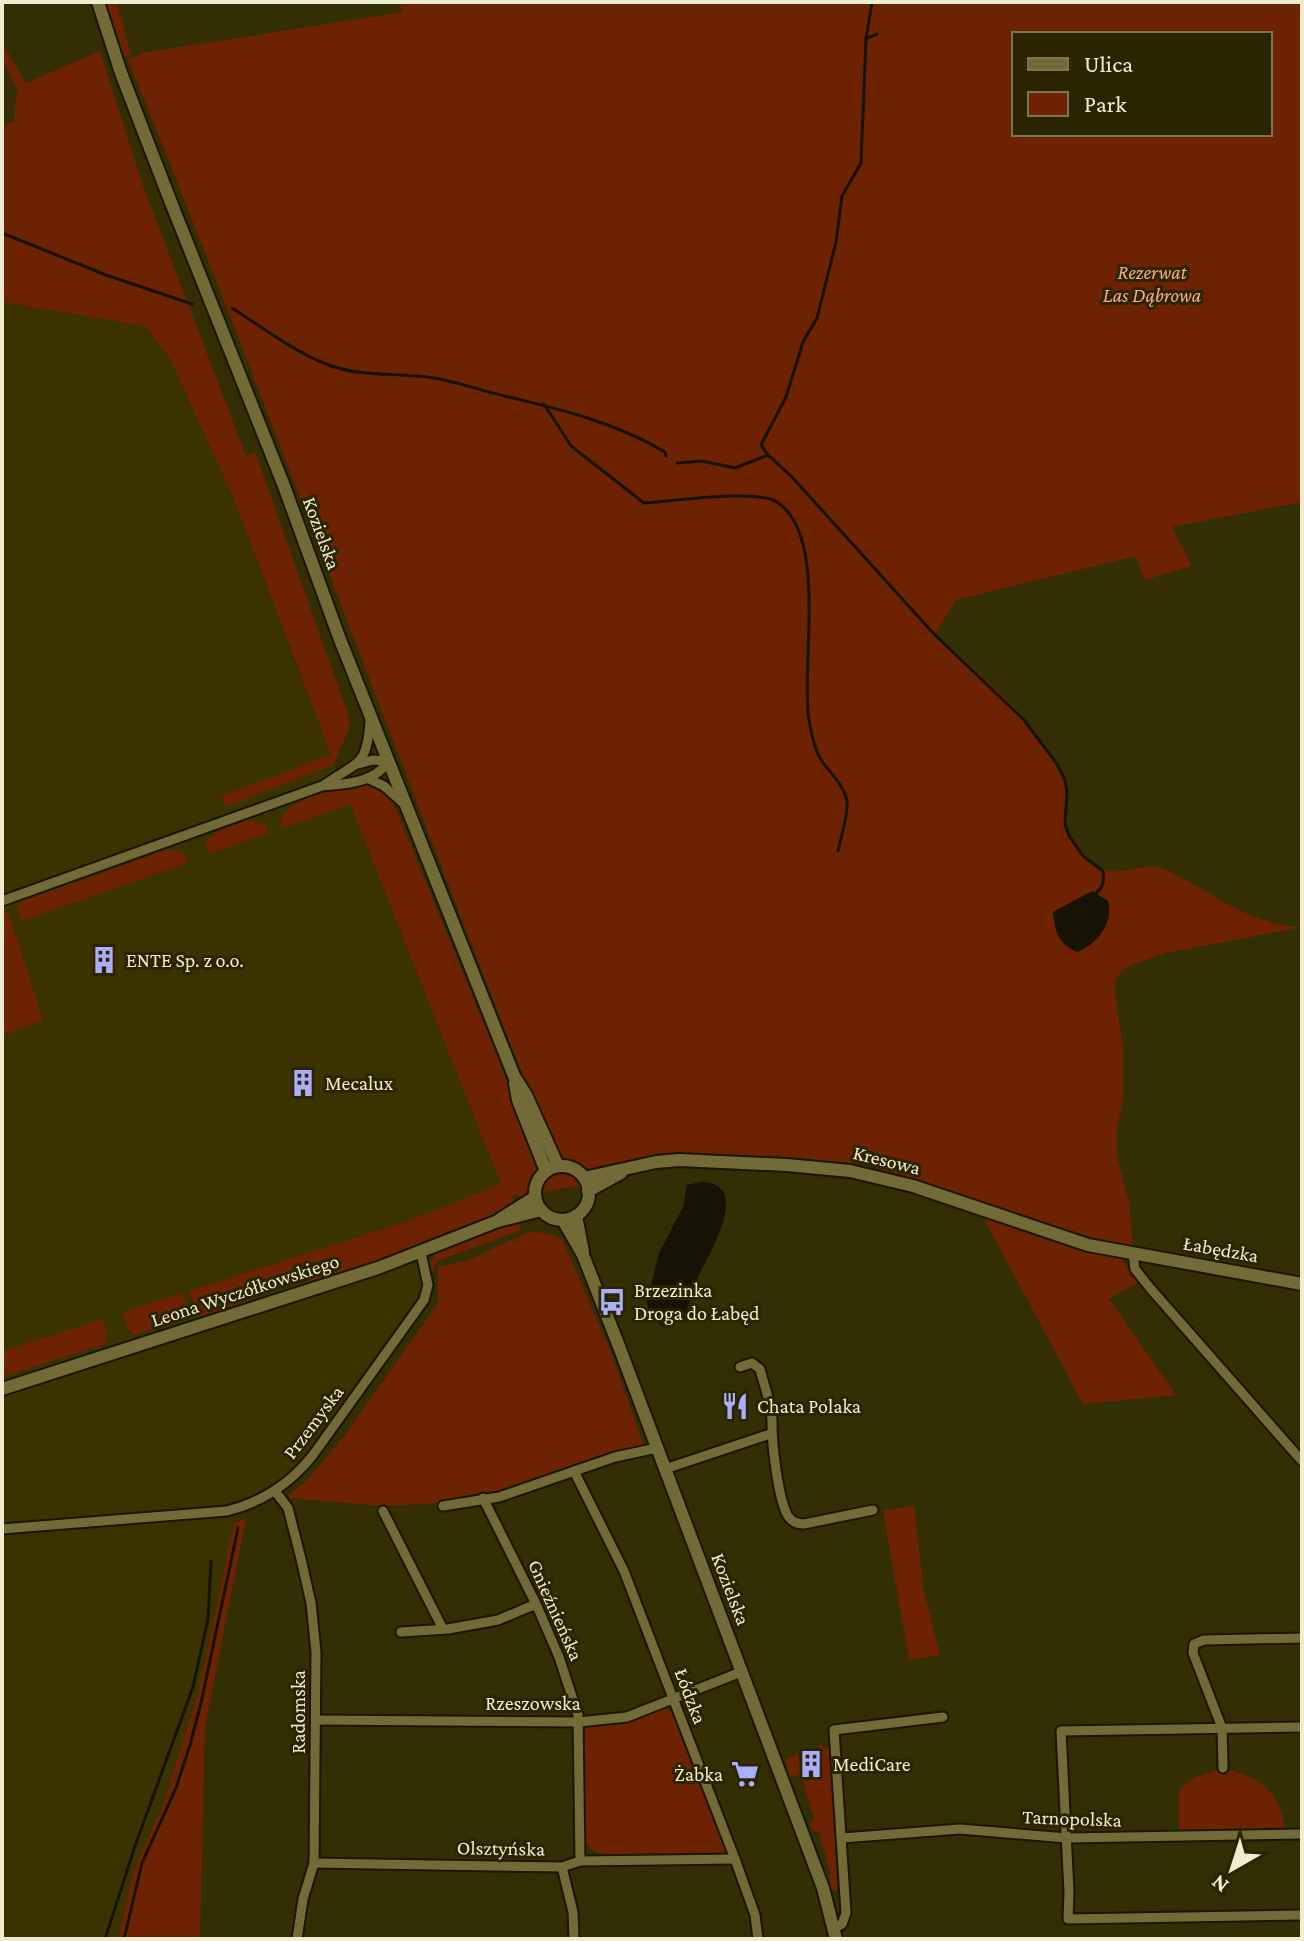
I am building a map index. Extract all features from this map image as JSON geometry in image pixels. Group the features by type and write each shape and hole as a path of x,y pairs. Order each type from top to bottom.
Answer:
{"street":[{"name":"Kozielska","path":"98,2 121,73 284,486 371,718 514,1076 526,1095 552,1169"},
{"path":"358,764 368,746 371,718"},
{"path":"322,786 358,764 373,760 388,761"},
{"path":"2,901 322,786 367,778 381,771 388,761"},
{"path":"367,778 384,786 405,805"},
{"name":"Kresowa","path":"586,1185 656,1162 679,1160 850,1171 913,1186 1072,1241 1133,1254"},
{"path":"571,1168 586,1185 586,1205 576,1216 563,1220 551,1218 541,1210 535,1197 536,1184 552,1169 571,1168"},
{"name":"Leona Wyczółkowskiego","path":"498,1221 535,1197"},
{"name":"Leona Wyczółkowskiego","path":"2,1389 421,1253 498,1221 541,1210"},
{"name":"Kozielska","path":"576,1216 583,1255"},
{"name":"Kozielska","path":"563,1220 583,1255 657,1448 823,1888 835,1934"},
{"name":"Przemyska","path":"2,1529 227,1511 260,1500 275,1491 298,1473 313,1455 424,1300 428,1285 421,1253"},
{"path":"1133,1254 1135,1269 1150,1288 1302,1461"},
{"name":"Łabędzka","path":"1133,1254 1302,1284"},
{"path":"740,1367 752,1363 760,1369 772,1423 770,1434 790,1518 804,1524 873,1510"},
{"path":"665,1469 770,1434"},
{"path":"443,1506 499,1497 615,1457 657,1448"},
{"name":"Łódzka","path":"574,1471 624,1571 735,1859 755,1915 758,1939"},
{"name":"Radomska","path":"275,1491 288,1508 311,1603 316,1652 314,1863 303,1899 297,1939"},
{"name":"Gnieźnieńska","path":"483,1498 559,1657 579,1722 580,1861"},
{"path":"383,1511 443,1629"},
{"path":"401,1632 498,1620 536,1604"},
{"path":"1223,1768 1222,1728 1193,1653 1195,1642 1302,1638"},
{"name":"Rzeszowska","path":"316,1720 579,1722 627,1717 741,1672"},
{"path":"835,1934 846,1913 834,1730 943,1717"},
{"path":"1302,1727 1061,1731 1068,1919 1302,1915"},
{"name":"Tarnopolska","path":"842,1838 960,1829 1067,1838 1302,1834"},
{"path":"581,1838 585,1849 604,1861"},
{"name":"Olsztyńska","path":"314,1863 562,1867 580,1861 735,1859"},
{"path":"562,1867 573,1912 574,1939"}],"shaded area":[{"path":"2,302 145,326 169,358 232,495 293,659 501,1184 478,1193 418,1253 424,1282 419,1295 294,1468 255,1494 225,1503 234,1523 198,1694 163,1805 135,1866 118,1939 2,1939"},
{"path":"1092,891 1108,901 1108,917 1097,938 1077,952 1059,936 1053,912"},
{"path":"701,1182 716,1185 724,1194 726,1207 723,1222 682,1318 663,1327 650,1316 647,1302 659,1253 683,1207 687,1185"}],"green space":[{"path":"104,2 117,2 131,55 122,58"},
{"name":"Rezerwat Las Dąbrowa","path":"400,2 1302,2 1302,502 1172,527 1192,566 1145,580 1136,556 956,600 935,634 1033,729 1063,779 1069,834 1074,845 1095,866 1115,871 1143,867 1164,869 1258,918 1302,927 1166,953 1126,967 1116,979 1123,1048 1123,1096 1117,1131 1117,1156 1129,1204 1133,1247 1091,1237 869,1165 783,1157 688,1154 665,1155 587,1172 562,1160 553,1150 128,60 143,53 402,12"},
{"path":"2,42 26,83 100,51 142,183 246,456 255,452 349,717 349,729 333,765 225,807 221,796 331,755 232,495 170,359 145,326 2,302 2,127 14,121 17,88 2,59"},
{"path":"357,784 375,787 391,797 539,1159 538,1170 523,1199 517,1194 513,1196 514,1205 471,1226 331,1277 281,1286 253,1295 235,1308 197,1318 189,1291 408,1221 501,1184 350,804 281,829 281,819 296,804"},
{"path":"249,820 264,823 269,833 209,854 205,843 214,833"},
{"path":"169,849 183,853 187,863 22,921 18,910 20,902"},
{"path":"2,909 11,920 43,1020 2,1035"},
{"path":"559,1173 573,1176 580,1186 542,1192 549,1178"},
{"path":"982,1215 1061,1243 1120,1258 1138,1282 1109,1299 1176,1395 1083,1404"},
{"path":"518,1220 519,1231 437,1261 431,1275 430,1264 435,1253"},
{"path":"530,1231 558,1236 563,1241 612,1355 644,1447 501,1493 441,1503 381,1506 290,1498 288,1496 307,1480 345,1435 438,1303 438,1267 469,1260"},
{"path":"182,1293 190,1316 135,1335 128,1329 123,1312"},
{"path":"103,1319 107,1335 105,1344 2,1377 2,1351"},
{"path":"914,1506 924,1593 940,1655 909,1660 883,1511"},
{"path":"246,1518 205,1727 200,1939 118,1939 135,1866 163,1805 198,1694 234,1523"},
{"path":"664,1709 676,1716 728,1852 726,1855 609,1857 591,1849 585,1840 585,1728 591,1724 629,1720"},
{"path":"819,1745 829,1748 832,1754 837,1891 830,1889 830,1871 819,1832 812,1830 810,1825 814,1818 801,1775 790,1776 785,1760 797,1754 806,1779 821,1774"},
{"path":"1219,1769 1244,1775 1265,1786 1278,1805 1284,1830 1179,1833 1179,1790 1191,1779"}],"waterway":[{"path":"768,455 761,445 786,397 803,342 817,318 836,242 842,196 861,163 866,39 872,2"},
{"path":"866,39 877,34"},
{"path":"2,233 106,275 192,304"},
{"path":"232,308 290,346 326,364 366,373 443,380 546,406 627,433 665,452 666,456"},
{"path":"544,404 571,446 644,503 752,496 777,502 793,519 803,543 808,572 807,697 810,725 820,757 840,785 847,802 838,851"},
{"path":"677,463 702,461 735,468 768,455 791,476 934,634 1024,720 1057,764 1065,780 1065,824 1069,836 1083,856 1103,871 1103,883 1096,893"},
{"path":"124,1939 142,1863 176,1788 190,1745 238,1528"},
{"path":"105,1939 193,1687 208,1619 211,1561"}],"place":[{"name":"ENTE Sp. z o.o.","path":"104,960"},
{"name":"Mecalux","path":"303,1083"},
{"name":"Brzezinka Droga do Łabęd","path":"612,1302"},
{"name":"Chata Polaka","path":"735,1406"},
{"name":"MediCare","path":"811,1764"},
{"name":"Żabka","path":"745,1774"}]}
